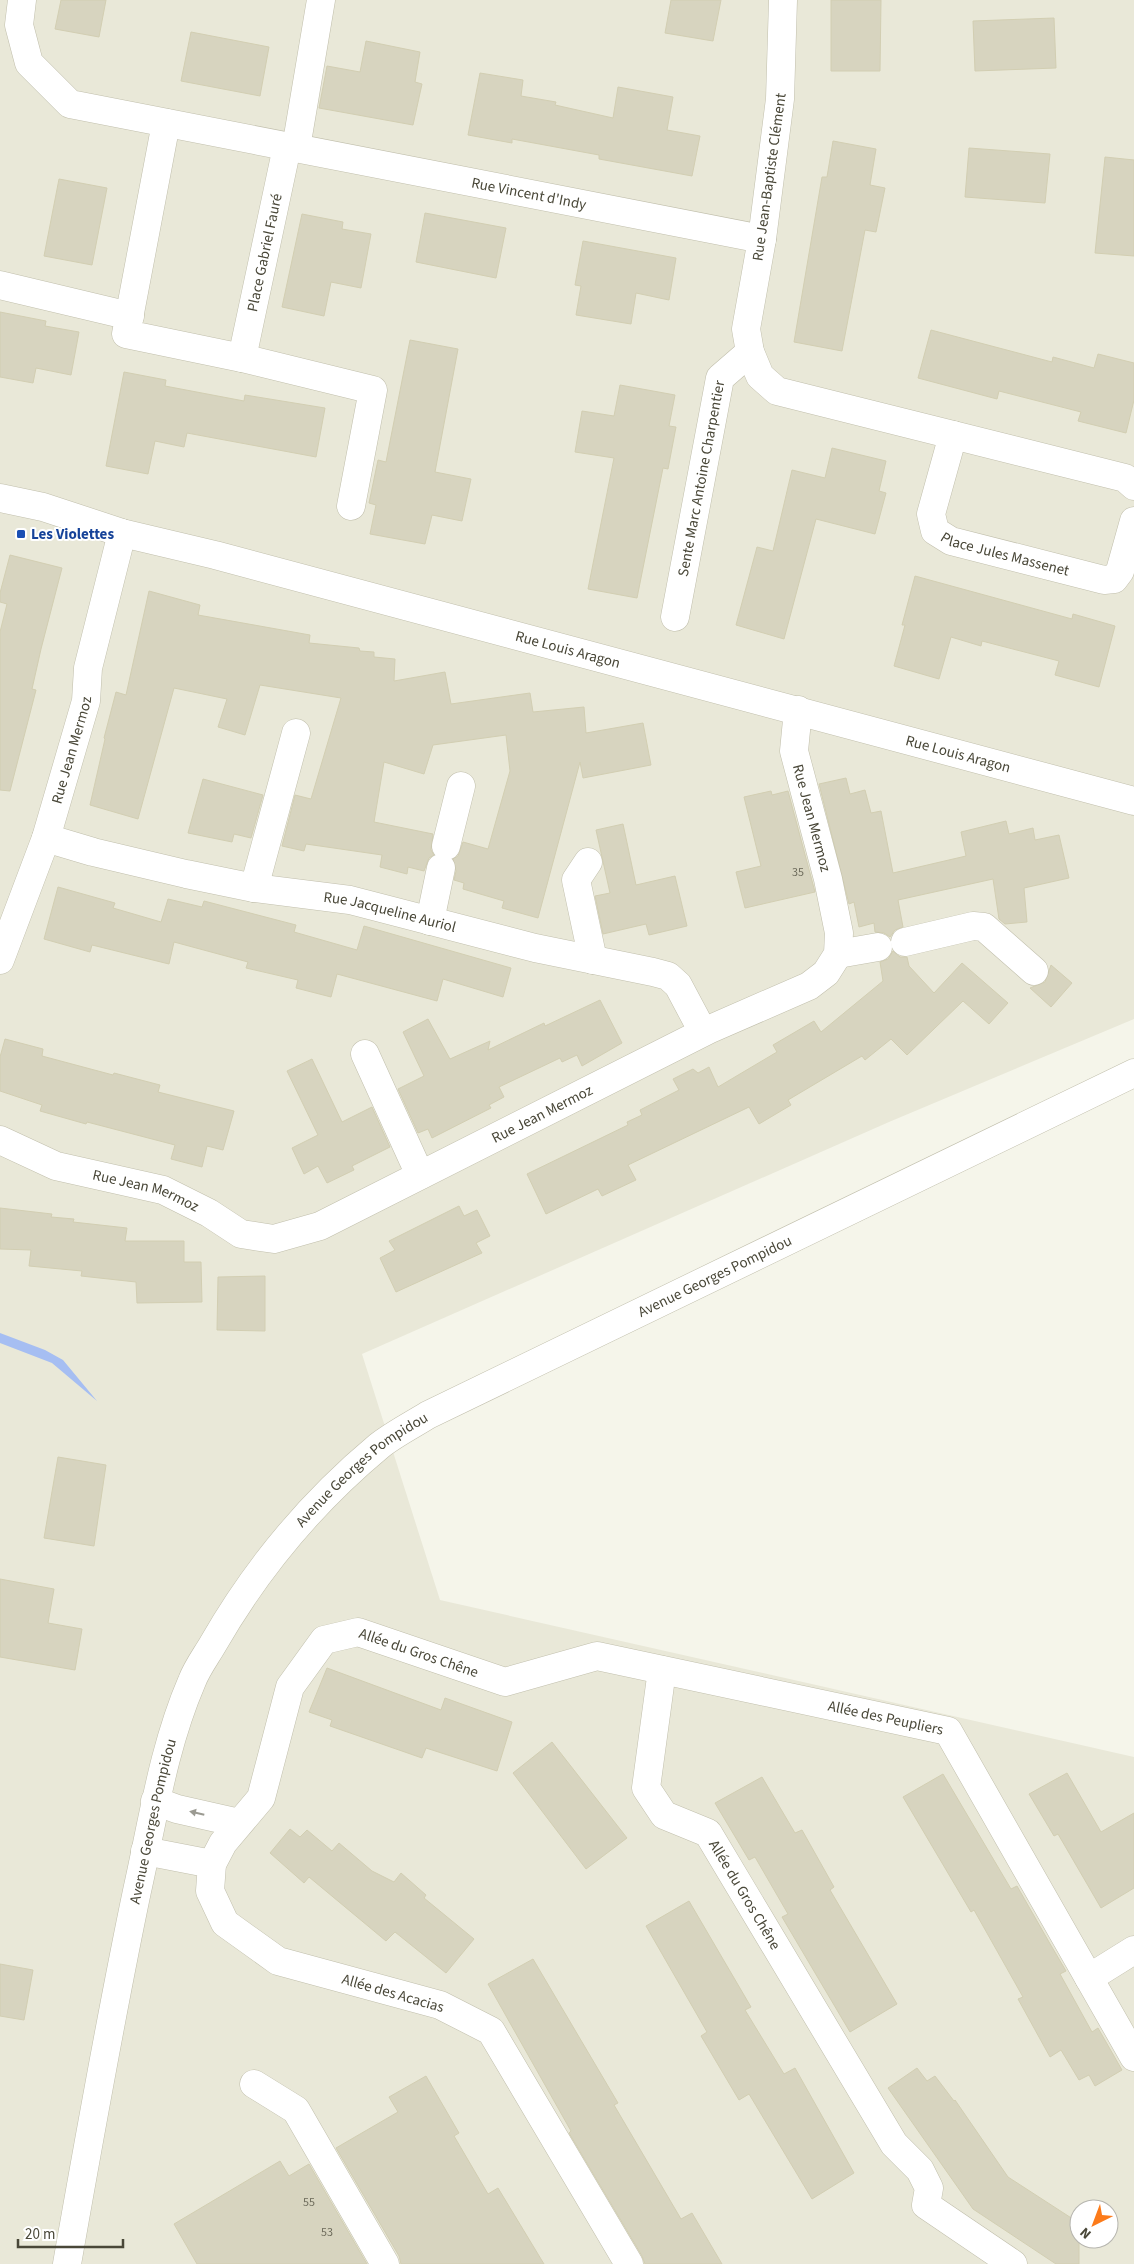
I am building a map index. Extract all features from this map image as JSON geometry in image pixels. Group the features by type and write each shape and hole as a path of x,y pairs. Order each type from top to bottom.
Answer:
{"street":[{"name":"Rue Vincent d'Indy","path":"22,0 19,25 29,63 70,104 762,238"},
{"path":"292,147 321,0"},
{"name":"Rue Jean-Baptiste Clément","path":"750,352 746,329 762,238 780,99 783,0"},
{"path":"166,123 126,334 242,358 373,390 351,506"},
{"name":"Place Gabriel Fauré","path":"242,358 292,147"},
{"path":"0,285 130,316"},
{"path":"750,352 760,376 777,391 1125,478 1134,486"},
{"name":"Sente Marc Antoine Charpentier","path":"675,617 720,378 750,352"},
{"name":"Place Jules Massenet","path":"952,435 931,514 935,531 951,541 1104,580 1114,579 1120,571 1134,521"},
{"name":"Rue Louis Aragon","path":"0,498 43,507 122,533 216,555 1134,801"},
{"name":"Rue Jean Mermoz","path":"0,960 46,838 86,701 88,668 122,533"},
{"name":"Rue Jean Mermoz","path":"0,1140 56,1166 163,1190 209,1213 241,1234 274,1239 320,1226 703,1032 809,986 826,973 838,954 839,933 828,879 794,751 798,710"},
{"path":"254,888 296,733"},
{"path":"430,921 443,857 461,786"},
{"name":"Rue Jacqueline Auriol","path":"46,838 93,852 254,888 350,900 593,960 653,972 673,980 681,990 703,1032"},
{"path":"588,862 576,880 593,960"},
{"path":"905,942 973,926 984,927 1034,971"},
{"path":"838,954 878,947"},
{"path":"365,1054 420,1175"},
{"name":"Avenue Georges Pompidou","path":"66,2264 120,1970 155,1801 170,1741 192,1680 225,1622 256,1575 298,1526 335,1486 381,1445 436,1411 1134,1073"},
{"name":"Allée du Gros Chêne","path":"212,1864 223,1843 261,1798 290,1687 324,1640 358,1632 505,1682 597,1656 662,1670 646,1788 664,1815 708,1833 894,2144 920,2170 929,2188 926,2205 1013,2264"},
{"name":"Allée des Peupliers","path":"662,1670 948,1731 1134,2058"},
{"path":"155,1801 177,1809 239,1823"},
{"path":"145,1852 212,1864"},
{"name":"Allée des Acacias","path":"212,1864 210,1892 225,1923 278,1961 440,2005 492,2031 629,2264"},
{"path":"1089,1978 1134,1950"},
{"path":"254,2084 296,2110 385,2264"}],"shaded area":[{"path":"0,0 1134,0 1134,1019 889,1122 362,1354 440,1600 1134,1757 1134,2264 0,2264"}],"water":[{"path":"0,1333 45,1350 63,1360 97,1401 52,1363 0,1343"}],"building":[{"path":"61,0 106,0 99,37 55,29"},
{"path":"671,0 721,0 713,41 665,33"},
{"path":"831,0 881,0 880,71 831,71"},
{"path":"1054,18 1056,68 975,71 973,21"},
{"path":"191,32 269,47 260,96 181,81"},
{"path":"366,41 420,52 415,82 422,84 413,125 319,108 327,66 360,72"},
{"path":"480,73 523,80 521,96 556,102 555,105 613,118 618,87 673,97 667,130 700,136 692,176 599,159 599,155 512,139 512,143 468,135"},
{"path":"833,141 876,149 870,185 885,188 876,232 865,230 842,351 794,342 822,177 827,177"},
{"path":"969,148 1050,154 1045,203 965,197"},
{"path":"1105,157 1134,160 1134,256 1095,253"},
{"path":"59,179 107,188 92,265 44,256"},
{"path":"425,213 506,228 496,278 416,262"},
{"path":"302,214 343,222 342,229 371,234 361,288 331,282 324,316 282,307"},
{"path":"583,241 676,258 669,300 636,293 631,324 576,315 581,286 575,285"},
{"path":"0,312 46,321 45,326 79,332 71,375 36,368 33,383 0,377"},
{"path":"931,330 1052,362 1053,357 1094,368 1098,354 1134,363 1134,400 1126,433 1078,421 1081,412 999,391 997,399 918,378"},
{"path":"410,340 458,349 435,472 471,479 462,521 432,515 425,544 370,534 376,505 369,503 378,460 386,462"},
{"path":"124,372 166,380 165,386 244,401 245,395 325,408 316,457 187,433 184,447 155,441 148,474 106,466"},
{"path":"620,385 675,395 669,426 676,427 668,469 663,468 637,598 588,589 614,458 575,452 582,411 614,416"},
{"path":"832,448 886,461 879,491 886,493 875,534 816,519 784,639 736,625 757,547 773,551 792,470 825,478"},
{"path":"10,555 62,568 32,689 36,690 10,791 0,790 0,632 7,604 0,602 0,593"},
{"path":"915,576 1072,619 1073,614 1115,626 1099,687 1055,675 1059,661 982,641 981,646 951,637 939,679 894,666 905,625 902,625"},
{"path":"149,591 200,605 198,615 310,635 309,643 359,648 360,651 374,652 374,657 395,659 394,681 445,672 451,704 530,693 533,712 584,707 586,733 643,723 651,765 583,778 580,762 538,918 502,908 504,901 463,889 464,883 454,880 456,871 453,859 458,856 463,842 488,849 510,771 506,735 433,745 424,774 384,762 374,822 433,834 431,850 434,855 429,858 424,871 408,867 407,874 380,867 382,855 306,844 304,851 282,846 295,795 311,799 341,698 260,685 245,735 218,727 227,699 174,688 138,819 90,805 116,692 126,695"},
{"path":"846,778 850,794 865,790 871,813 881,811 893,873 966,856 961,832 1006,821 1009,834 1033,828 1035,840 1059,835 1069,878 1024,888 1027,922 1005,924 999,919 993,879 898,900 903,927 895,930 890,937 884,933 875,932 874,923 859,927 854,902 849,904 819,784"},
{"path":"203,779 263,795 251,838 234,834 232,842 188,833"},
{"path":"771,791 772,795 788,791 815,892 745,908 736,872 761,866 744,797"},
{"path":"623,824 636,885 675,876 687,926 649,935 646,924 603,934 595,896 610,893 596,830"},
{"path":"58,887 115,903 113,908 161,922 168,899 202,907 204,901 296,925 294,932 357,950 364,926 511,968 503,997 443,979 437,1001 337,974 331,997 296,988 298,980 246,968 248,962 174,942 169,964 92,945 90,952 44,939"},
{"path":"893,951 900,957 907,957 909,966 934,993 962,963 1008,1003 989,1024 963,1001 907,1055 891,1039 865,1060 862,1056 788,1100 791,1105 759,1124 749,1107 628,1165 636,1180 602,1196 598,1189 546,1214 527,1174 628,1125 627,1122 642,1115 640,1110 679,1090 673,1079 693,1069 698,1073 709,1067 718,1087 777,1052 773,1045 814,1021 821,1032 883,981 880,962 888,959"},
{"path":"1051,965 1072,983 1051,1007 1030,988 1045,982"},
{"path":"600,1000 622,1043 582,1066 577,1055 562,1062 560,1058 499,1087 504,1097 489,1105 491,1108 432,1138 428,1129 418,1133 398,1089 424,1076 403,1032 428,1019 450,1059 490,1041 488,1050 544,1023 545,1026"},
{"path":"5,1039 43,1049 42,1056 113,1075 114,1073 160,1085 158,1092 234,1111 223,1150 207,1146 202,1167 171,1159 175,1145 40,1111 42,1105 0,1091 0,1057"},
{"path":"312,1059 342,1122 372,1107 390,1147 352,1166 354,1170 327,1183 318,1166 304,1174 292,1148 318,1135 287,1071"},
{"path":"459,1206 464,1216 477,1210 490,1236 476,1243 482,1253 396,1292 380,1258 395,1250 389,1241"},
{"path":"0,1208 52,1214 51,1217 74,1219 73,1222 127,1228 125,1241 184,1241 184,1262 201,1262 202,1302 137,1303 136,1282 81,1276 82,1271 29,1266 31,1250 0,1249"},
{"path":"265,1276 265,1331 217,1330 218,1277"},
{"path":"58,1457 106,1465 94,1546 44,1538"},
{"path":"0,1579 54,1589 48,1623 82,1629 75,1670 0,1657"},
{"path":"327,1668 441,1710 445,1698 512,1722 497,1771 426,1748 422,1758 330,1726 332,1720 309,1712"},
{"path":"552,1742 627,1838 586,1869 513,1773"},
{"path":"1067,1773 1101,1832 1134,1813 1134,1888 1101,1908 1058,1834 1054,1836 1029,1794"},
{"path":"943,1774 1011,1889 1017,1886 1066,1971 1060,1974 1092,2032 1098,2028 1122,2070 1095,2086 1089,2075 1079,2080 1061,2050 1050,2057 1018,1999 1023,1997 974,1910 971,1912 903,1797"},
{"path":"762,1777 795,1833 802,1830 834,1887 830,1890 897,2004 850,2032 782,1917 788,1914 755,1857 749,1860 715,1803"},
{"path":"290,1829 300,1837 307,1830 332,1851 339,1843 372,1871 394,1882 401,1873 426,1895 424,1898 474,1939 446,1973 395,1932 386,1941 309,1877 304,1883 270,1853"},
{"path":"689,1901 751,2007 745,2010 784,2074 795,2068 854,2173 812,2199 749,2094 739,2100 701,2036 707,2032 646,1926"},
{"path":"533,1959 618,2103 614,2105 681,2219 692,2213 722,2264 645,2264 569,2133 571,2131 488,1984"},
{"path":"0,1964 33,1970 24,2020 0,2016"},
{"path":"917,2068 927,2081 935,2076 955,2100 1008,2177 1069,2217 1069,2249 1079,2249 1079,2264 1056,2264 973,2209 888,2088"},
{"path":"426,2076 459,2133 454,2136 488,2194 498,2188 544,2264 401,2264 399,2256 336,2148 398,2112 389,2097"},
{"path":"280,2161 289,2176 309,2164 367,2264 197,2264 174,2224"}],"place":[{"name":"Les Violettes","path":"21,534"}]}
